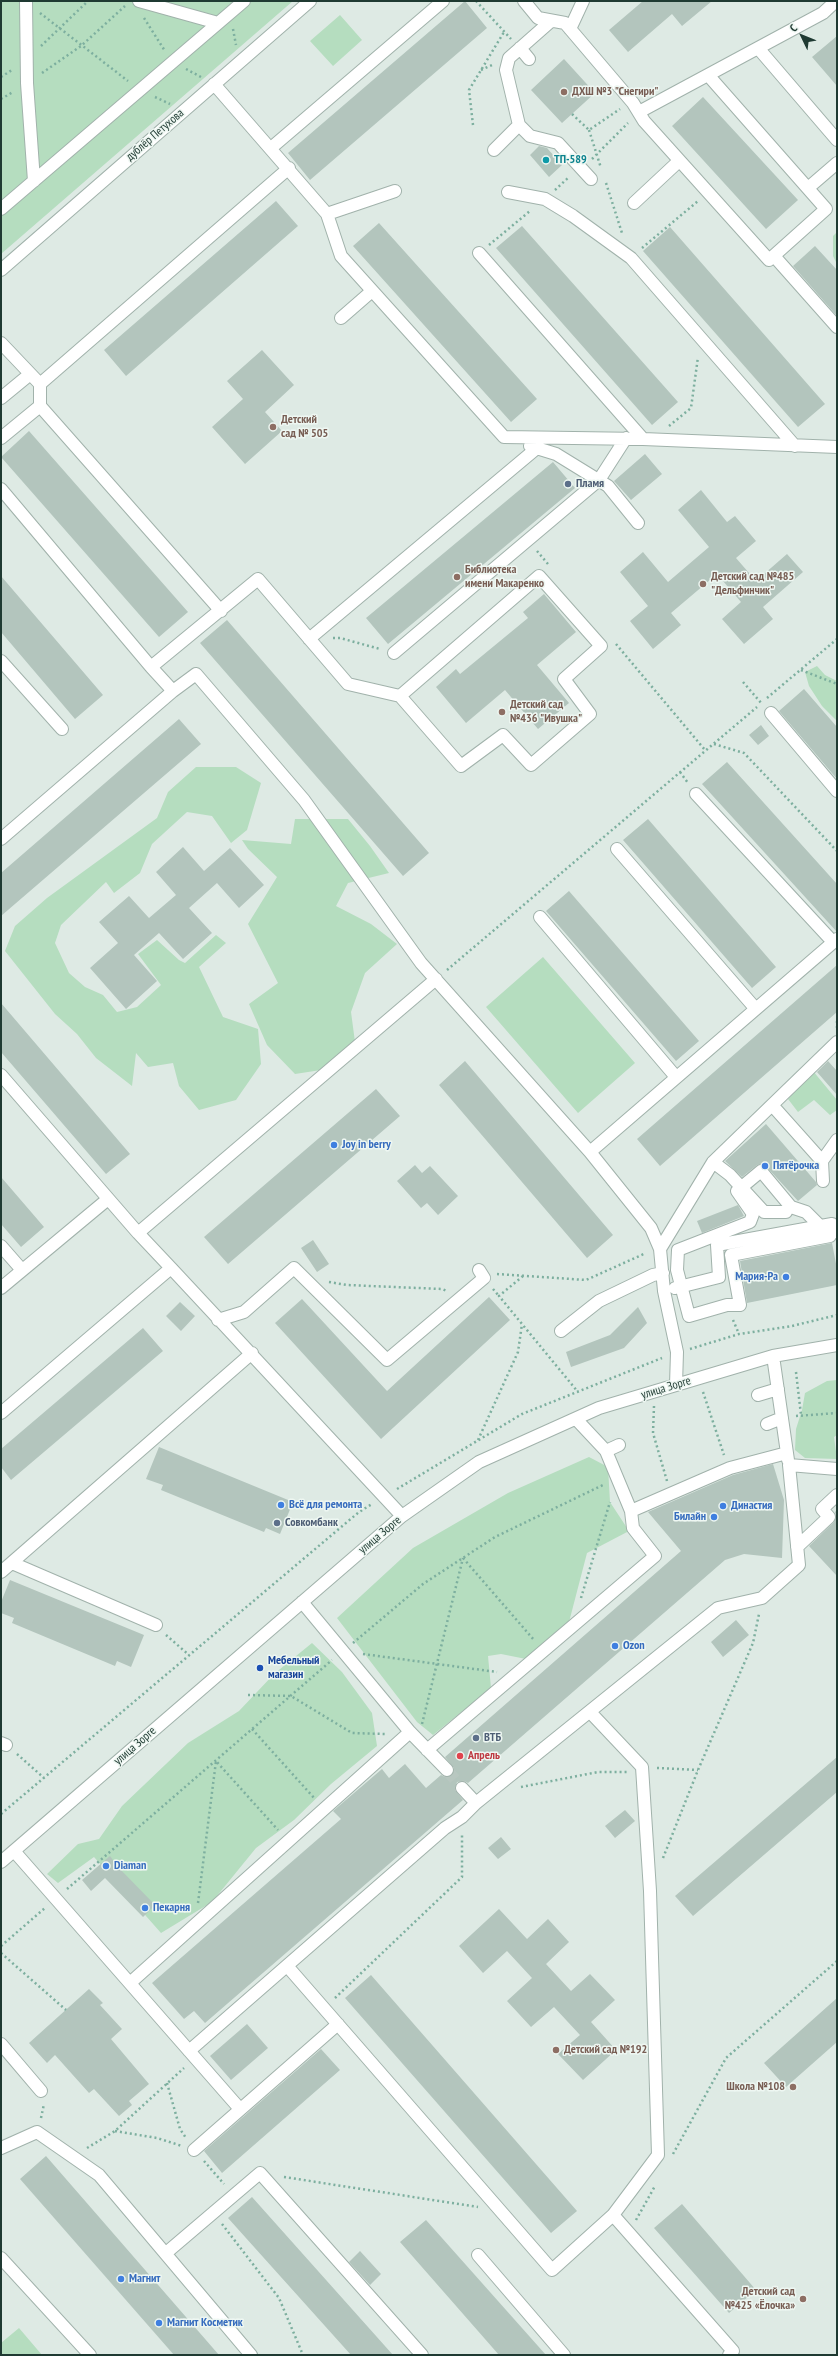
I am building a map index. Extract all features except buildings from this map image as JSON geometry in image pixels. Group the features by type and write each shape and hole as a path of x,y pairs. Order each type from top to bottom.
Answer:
{"street":[{"path":"26,1 28,60 27,83 34,181"},
{"path":"139,1 218,23"},
{"path":"1,209 218,23 229,7 244,1"},
{"name":"дублёр Петухова","path":"1,270 310,1"},
{"path":"524,1 538,18 551,22 565,23 636,108 644,121 769,260 826,209 708,75"},
{"path":"570,29 583,1"},
{"path":"636,108 708,75 823,12 836,1"},
{"path":"271,148 441,2"},
{"path":"551,22 509,58 506,70 519,125 530,136 558,143 591,179"},
{"path":"520,48 529,59"},
{"path":"758,48 837,140"},
{"path":"214,84 289,168 327,214 341,256 504,437 556,454 599,480 608,486 638,523"},
{"path":"494,150 519,125"},
{"path":"634,203 679,161"},
{"path":"808,188 837,162"},
{"path":"221,611 40,406 40,384 289,168"},
{"path":"327,214 395,191"},
{"path":"508,192 545,200 572,216 631,258 795,446"},
{"path":"479,253 648,439"},
{"path":"774,256 837,327"},
{"path":"341,318 372,291"},
{"path":"1,343 29,375 40,384"},
{"path":"1,398 29,375"},
{"path":"1,438 40,406"},
{"path":"504,437 626,438 837,447"},
{"path":"394,653 599,480 626,438"},
{"path":"309,639 537,448"},
{"path":"1,489 150,667 173,692"},
{"path":"150,667 221,611 258,579 348,684 400,696 461,766 503,735 531,765 590,714 564,679 601,646 539,576 400,696"},
{"path":"1,661 62,729"},
{"path":"1,839 196,674 304,800 421,962 590,1152 651,1228 660,1249 664,1291 677,1352 676,1385"},
{"path":"771,713 837,791"},
{"path":"590,1152 835,940 696,794"},
{"path":"617,849 755,1008"},
{"path":"540,917 676,1077"},
{"path":"138,1233 436,979"},
{"path":"660,1249 712,1162 837,1042"},
{"path":"1,1075 138,1233 218,1320 252,1353 402,1516"},
{"path":"772,1105 822,1161"},
{"path":"823,1181 822,1161 837,1140"},
{"path":"712,1162 730,1175 764,1212 786,1212"},
{"path":"761,1171 792,1207 806,1212 821,1226 830,1236 731,1256 740,1304 727,1305 689,1316 677,1270 678,1250 750,1222 753,1214 737,1191 761,1171"},
{"path":"1,1288 108,1199"},
{"path":"664,1291 719,1277 717,1245 832,1224 837,1232"},
{"path":"1,1246 22,1270"},
{"path":"1,1413 171,1268"},
{"path":"218,1320 244,1312 294,1268 387,1360 460,1298 485,1274"},
{"path":"561,1331 599,1301 653,1275 663,1273"},
{"name":"улица Зорге","path":"1,1862 402,1516 479,1462 599,1408 773,1356 837,1345"},
{"path":"1,1572 252,1353"},
{"path":"193,2055 288,1966 445,1828 462,1817 476,1803 498,1788 718,1608 762,1598 799,1565 788,1459 773,1356"},
{"path":"758,1395 778,1389"},
{"path":"767,1424 782,1418"},
{"path":"427,1750 655,1556 633,1528 631,1511 623,1476 606,1451 576,1419"},
{"path":"606,1451 619,1445"},
{"path":"631,1511 730,1468 788,1459 837,1469"},
{"path":"797,1547 829,1517 822,1509 837,1495"},
{"path":"12,1563 156,1625"},
{"path":"302,1602 414,1737 447,1770"},
{"path":"288,1966 552,2270 613,2215 658,2155 650,1891 642,1767 590,1712"},
{"path":"130,1983 324,1809 414,1737"},
{"path":"462,1788 476,1803"},
{"path":"14,1851 240,2109"},
{"path":"194,2150 338,2024"},
{"path":"1,2044 41,2091"},
{"path":"1,2148 37,2132 99,2175 251,2355"},
{"path":"166,2254 260,2173 422,2355"},
{"path":"613,2215 733,2351 729,2355"},
{"path":"478,2255 564,2355"},
{"path":"1,2259 90,2355"}],"path":[{"path":"26,1 58,29 141,90 183,111"},
{"path":"1,77 28,60 88,1"},
{"path":"1,99 81,46 131,1"},
{"path":"476,1 520,48"},
{"path":"229,7 240,62"},
{"path":"472,125 469,90 504,32"},
{"path":"589,130 636,108"},
{"path":"572,114 589,130 598,154"},
{"path":"479,253 545,200"},
{"path":"648,439 691,408 700,337"},
{"path":"309,639 340,638 394,653"},
{"path":"436,979 837,639"},
{"path":"801,670 837,684"},
{"path":"743,682 771,713"},
{"path":"713,744 744,753 837,851"},
{"path":"837,1019 837,1032"},
{"path":"485,1274 586,1280 660,1249"},
{"path":"523,1276 499,1296 578,1392"},
{"path":"304,1277 347,1285 442,1289 460,1298"},
{"path":"478,1441 518,1352 522,1324"},
{"path":"796,1372 801,1415"},
{"path":"699,1378 718,1441 730,1468"},
{"path":"658,1390 654,1401 653,1433 672,1494"},
{"path":"782,1418 801,1415 837,1414"},
{"path":"1,1946 252,1729 423,1584 495,1537 623,1476"},
{"path":"573,1626 623,1476"},
{"path":"463,1558 543,1651"},
{"path":"248,1695 291,1696 352,1733 414,1737 437,1664 463,1558"},
{"path":"662,1862 698,1770 753,1643 762,1598"},
{"path":"156,1625 189,1655"},
{"path":"343,1651 516,1674"},
{"path":"252,1729 324,1809"},
{"path":"3,1744 44,1778"},
{"path":"216,1760 288,1841"},
{"path":"195,1924 216,1760"},
{"path":"498,1788 535,1784 598,1772 627,1772 642,1767 698,1770"},
{"path":"324,2008 462,1877 462,1817"},
{"path":"1,1953 66,2010"},
{"path":"671,2156 726,2058 837,1961"},
{"path":"73,2157 115,2131 167,2083 193,2055"},
{"path":"167,2083 180,2129 194,2150 234,2195"},
{"path":"37,2132 44,2108 41,2091"},
{"path":"115,2131 157,2138 194,2150"},
{"path":"260,2173 500,2211"},
{"path":"629,2233 656,2184"},
{"path":"213,2213 279,2298 303,2355"}],"green space":[{"path":"1,1 293,1 1,254"},
{"path":"340,15 362,40 333,66 310,41"},
{"path":"837,232 837,264 833,256 833,236"},
{"path":"817,666 825,675 837,681 837,721 822,706 809,686 805,672"},
{"path":"196,767 236,767 261,783 247,830 231,843 212,816 187,812 152,844 140,873 114,893 106,882 61,925 55,943 69,973 85,987 103,995 117,1012 137,1007 161,985 138,954 157,940 179,960 185,963 216,935 226,943 199,967 223,1017 258,1029 261,1064 236,1100 199,1110 179,1086 173,1063 148,1067 136,1053 132,1086 96,1058 77,1034 55,1014 5,951 15,926 47,898 157,818 168,792"},
{"path":"295,819 348,819 389,873 348,883 336,906 371,924 397,944 365,973 351,1012 355,1042 321,1070 295,1074 267,1045 249,1004 278,983 248,924 277,877 248,849 242,840 291,844"},
{"path":"543,957 635,1063 578,1113 486,1007"},
{"path":"813,1071 837,1100 837,1110 830,1115 814,1100 798,1112 788,1099"},
{"path":"837,1380 837,1435 834,1437 837,1459 805,1458 795,1450 796,1429 802,1410 805,1393 827,1381"},
{"path":"589,1457 608,1467 610,1502 629,1531 587,1553 568,1626 526,1659 501,1654 488,1656 491,1688 433,1735 417,1722 337,1618 413,1548 508,1493"},
{"path":"312,1643 342,1672 372,1713 377,1746 331,1784 294,1820 256,1848 212,1902 161,1933 94,1857 58,1883 47,1874 78,1844 99,1839 122,1806 188,1743 239,1711 274,1674"},
{"path":"19,2328 42,2355 1,2355 1,2343"}],"tunnel":[{"path":"447,1770 462,1788"}],"place":[{"name":"ДХШ №3 \"Снегири\"","path":"564,92"},
{"name":"ТП-589","path":"546,160"},
{"name":"Детский сад № 505","path":"273,427"},
{"name":"Пламя","path":"568,484"},
{"name":"Библиотека имени Макаренко","path":"457,577"},
{"name":"Детский сад №485 \"Дельфинчик\"","path":"703,584"},
{"name":"Детский сад №436 \"Ивушка\"","path":"502,712"},
{"name":"Joy in berry","path":"334,1145"},
{"name":"Пятёрочка","path":"765,1166"},
{"name":"Мария-Ра","path":"786,1277"},
{"name":"Всё для ремонта","path":"281,1505"},
{"name":"Династия","path":"723,1506"},
{"name":"Билайн","path":"714,1517"},
{"name":"Совкомбанк","path":"277,1523"},
{"name":"Ozon","path":"615,1646"},
{"name":"Мебельный магазин","path":"260,1668"},
{"name":"ВТБ","path":"476,1738"},
{"name":"Апрель","path":"460,1756"},
{"name":"Diaman","path":"106,1866"},
{"name":"Пекарня","path":"145,1908"},
{"name":"Детский сад №192","path":"556,2050"},
{"name":"Школа №108","path":"793,2087"},
{"name":"Магнит","path":"121,2279"},
{"name":"Детский сад №425 «Ёлочка»","path":"803,2299"},
{"name":"Магнит Косметик","path":"159,2323"}]}
